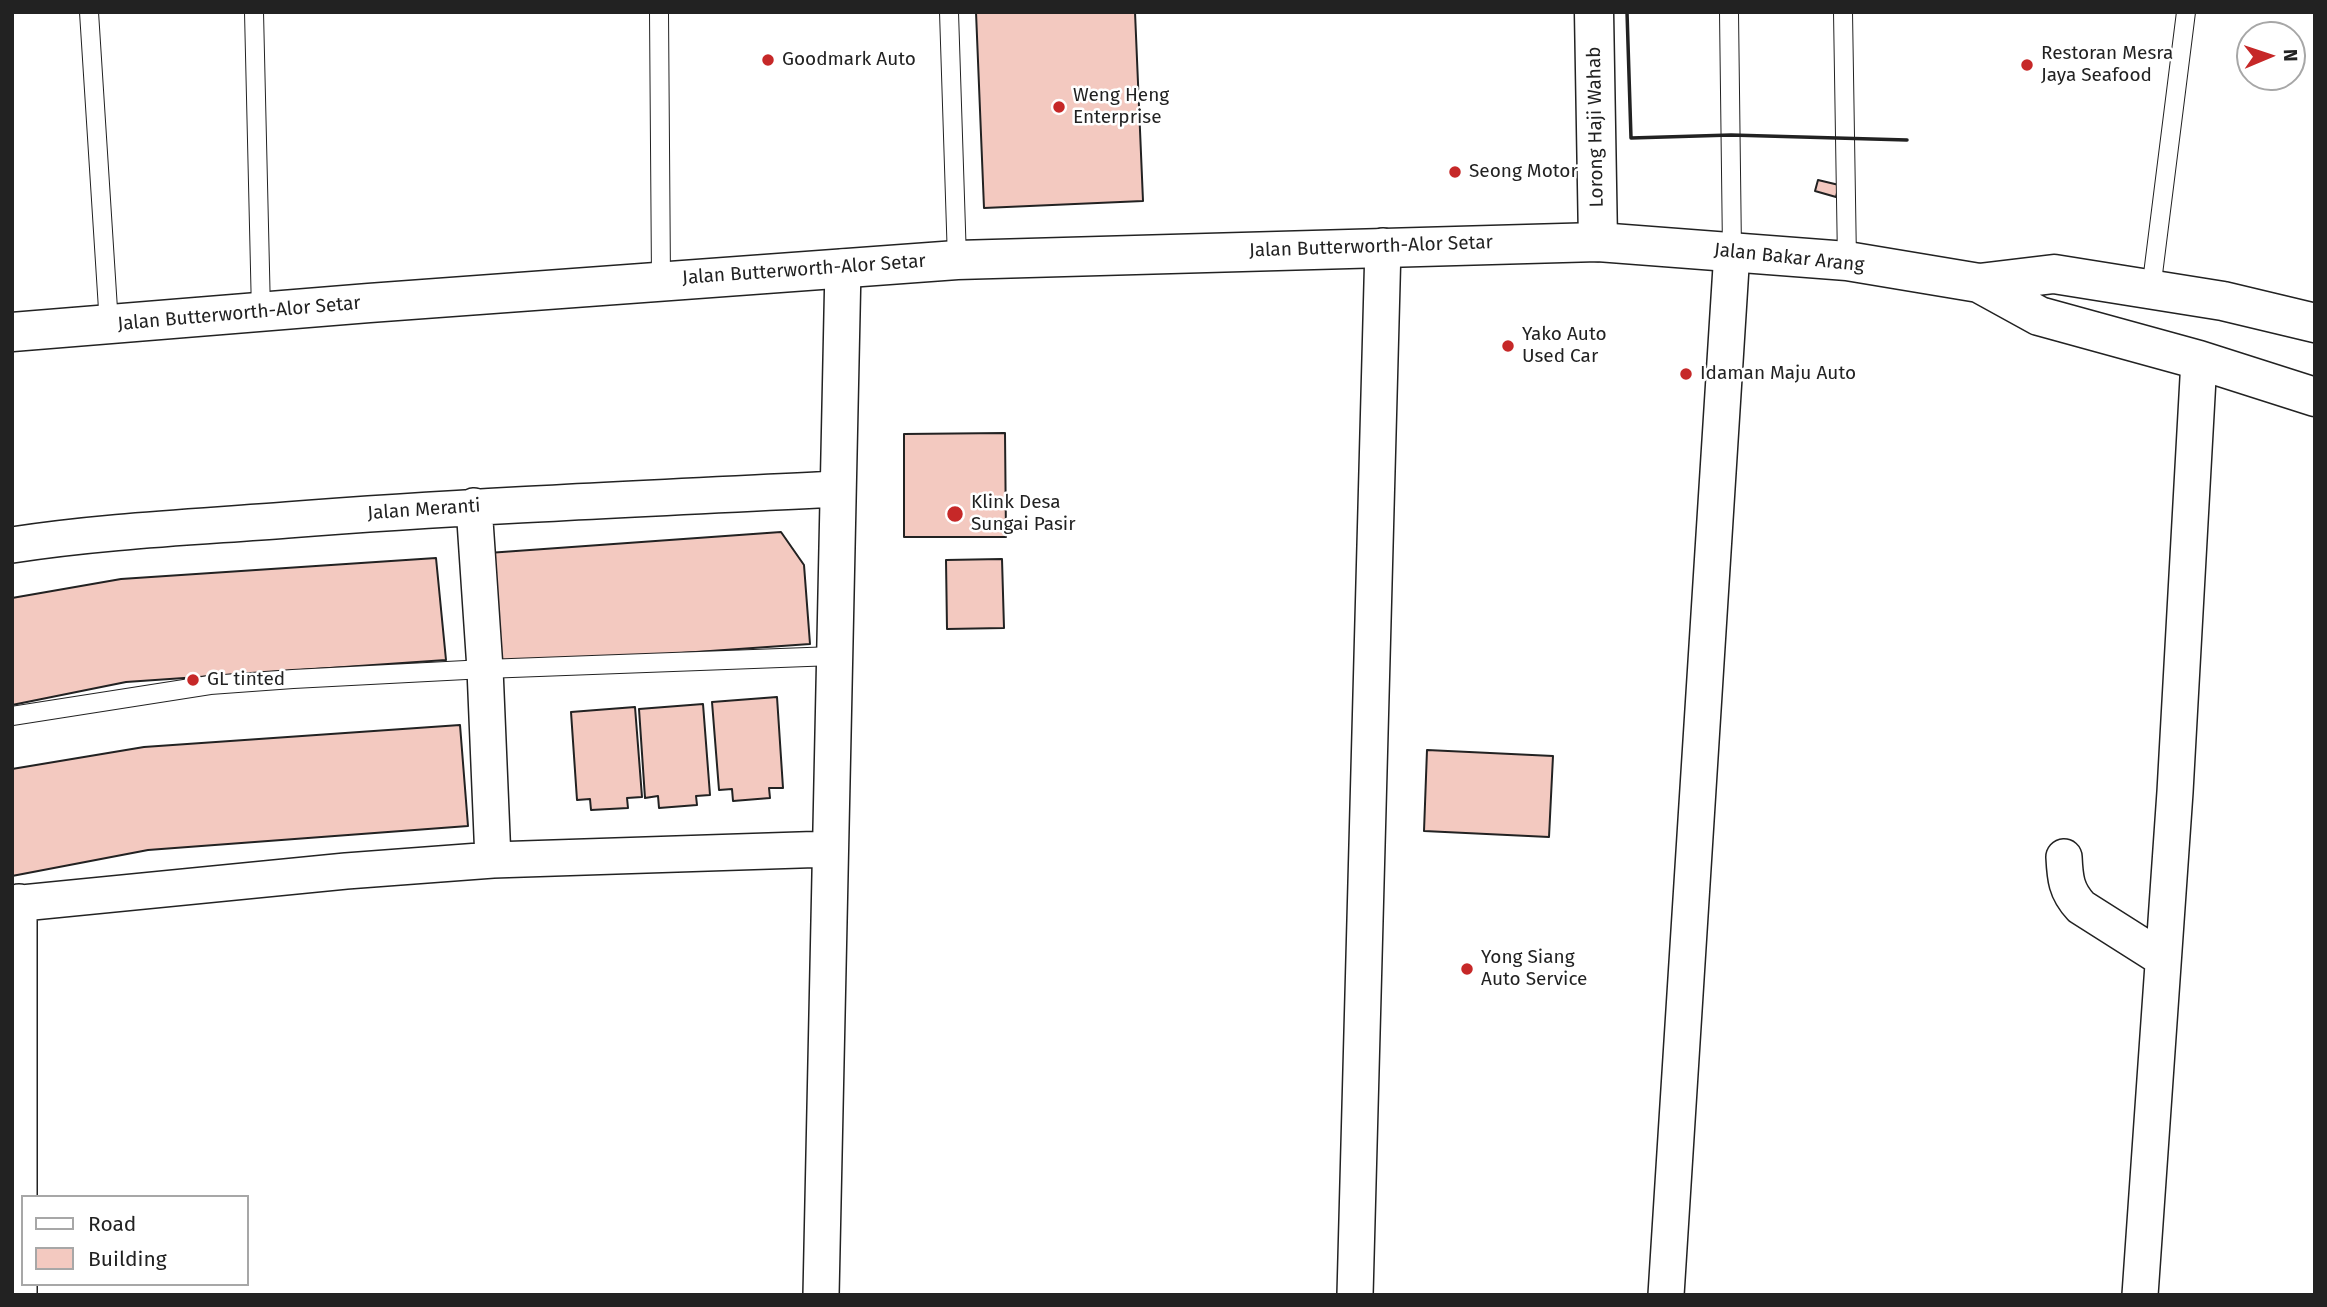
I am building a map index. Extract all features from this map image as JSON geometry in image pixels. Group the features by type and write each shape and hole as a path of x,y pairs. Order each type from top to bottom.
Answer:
{"main road":[{"name":"Lorong Haji Wahab","path":"1594,12 1598,242"},
{"name":"Jalan Butterworth-Alor Setar","path":"12,332 661,280 957,260 1598,242"},
{"name":"Jalan Bakar Arang","path":"1598,242 1847,261 1979,283 2054,274 2223,301 2315,323"},
{"name":"Jalan Bakar Arang","path":"1979,283 2039,316 2199,360 2315,397"}],"street":[{"path":"1355,1295 1383,246"},
{"path":"1666,1295 1732,251"},
{"path":"821,1295 842,267"},
{"path":"2140,1295 2199,360"},
{"name":"Jalan Meranti","path":"12,545 228,524 474,506 837,489"},
{"path":"474,506 485,669 493,860"},
{"path":"19,1295 16,903 493,860 830,849"},
{"path":"2064,857 2065,881 2071,897 2081,907 2163,959"}],"lane":[{"path":"89,12 108,325"},
{"path":"254,12 261,312"},
{"path":"659,12 661,280"},
{"path":"949,12 957,260"},
{"path":"1729,12 1732,251"},
{"path":"1843,12 1847,261"},
{"path":"2151,290 2186,12"},
{"path":"12,716 210,685 485,669 834,656"}],"building":[{"name":"Weng Heng Enterprise","path":"976,12 1135,12 1143,201 984,208"},
{"path":"1818,180 1839,185 1836,197 1815,191"},
{"path":"1005,433 1006,537 904,537 904,434"},
{"path":"781,532 804,565 810,644 496,666 488,553"},
{"path":"436,558 446,660 126,682 12,705 12,598 121,579"},
{"path":"1002,559 1004,628 947,629 946,560"},
{"path":"777,697 783,788 769,788 770,798 733,801 732,789 719,790 712,702"},
{"path":"703,704 710,795 696,796 697,805 659,808 658,796 645,798 639,709"},
{"path":"635,707 642,797 627,798 628,808 591,810 590,799 577,800 571,712"},
{"path":"460,725 468,826 148,850 12,876 12,769 144,747"},
{"path":"1427,750 1553,756 1549,837 1424,831"}],"wall":[{"path":"1627,12 1631,138 1731,135 1907,140"}],"place":[{"name":"Goodmark Auto","path":"768,60"},
{"name":"Restoran Mesra Jaya Seafood","path":"2027,65"},
{"name":"Weng Heng Enterprise","path":"1059,107"},
{"name":"Seong Motor","path":"1455,172"},
{"name":"Yako Auto Used Car","path":"1508,346"},
{"name":"Idaman Maju Auto","path":"1686,374"},
{"name":"Klink Desa Sungai Pasir","path":"955,514"},
{"name":"GL tinted","path":"193,680"},
{"name":"Yong Siang Auto Service","path":"1467,969"}]}
